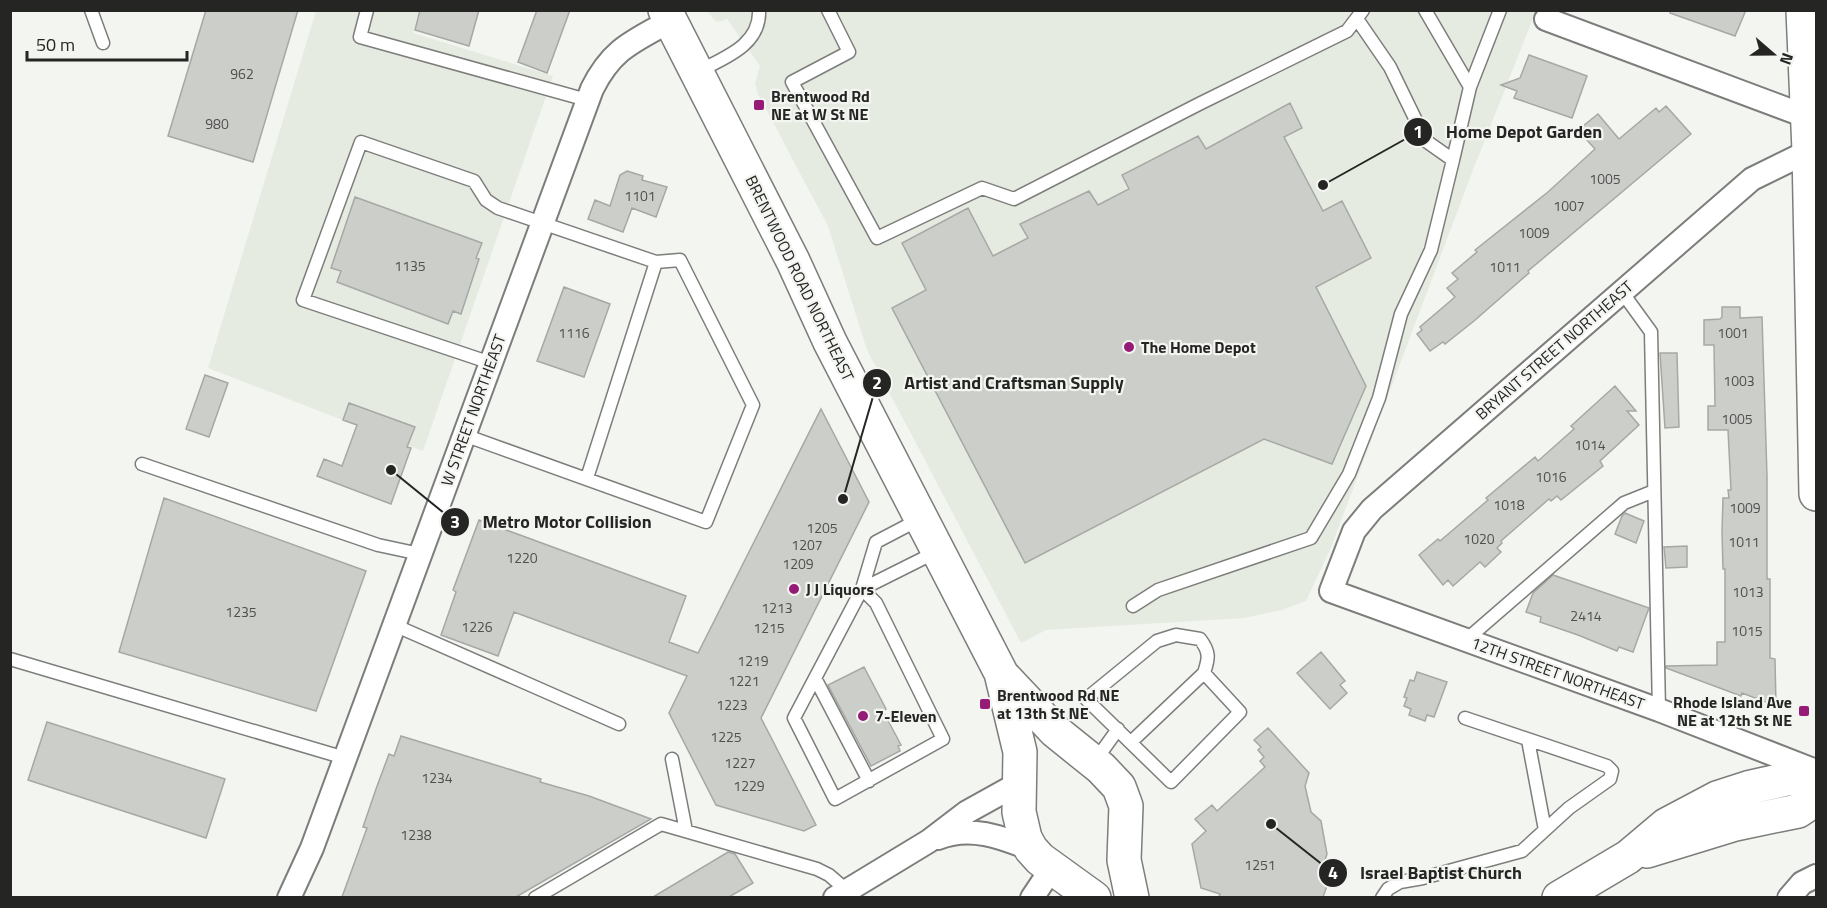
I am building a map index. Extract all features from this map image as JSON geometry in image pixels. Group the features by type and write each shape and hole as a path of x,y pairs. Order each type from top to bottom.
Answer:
{"main road":[{"path":"1803,10 1812,133 1816,494"},
{"name":"BRENTWOOD ROAD NORTHEAST","path":"667,16 793,261 830,342 1001,673 1018,741 1021,779"},
{"name":"BRENTWOOD ROAD NORTHEAST","path":"1001,673 1055,731 1085,755"},
{"path":"1124,849 1108,867 1064,875 1023,832 1019,818 1021,779 1049,756 1085,755 1114,781 1125,800 1127,814 1124,849 1127,879 1132,897"},
{"path":"1559,897 1628,857 1666,825 1700,806 1764,783 1797,778 1816,790"},
{"path":"1628,857 1724,827 1798,812 1816,799"}],"street":[{"name":"W STREET NORTHEAST","path":"288,897 312,848 587,100 598,77 612,57 667,16"},
{"path":"1546,19 1812,133"},
{"name":"BRYANT STREET NORTHEAST","path":"1332,591 1354,531 1372,509 1752,179 1812,133"},
{"name":"12TH STREET NORTHEAST","path":"1332,591 1659,710 1796,761 1816,771"},
{"path":"846,895 929,841 967,812 1021,779"},
{"path":"929,841 952,833 970,832 991,836 1064,875 1032,897"},
{"path":"1789,897 1802,884 1816,876"}],"lane":[{"path":"91,10 103,43"},
{"path":"366,10 360,37 587,100"},
{"path":"696,72 730,55 747,42 756,31 759,10"},
{"path":"828,10 849,52 792,82 876,238 982,188 1014,199 1347,31 1360,15 1390,67 1426,141 1452,160"},
{"path":"1425,10 1470,87"},
{"path":"1133,606 1158,590 1311,538 1349,474 1379,398 1401,314 1431,250 1470,87 1499,11"},
{"path":"464,435 706,522 753,405 680,260 656,262 498,208 486,200 474,181 362,142 303,300 491,363"},
{"path":"587,478 656,262"},
{"path":"1622,292 1651,332 1659,710"},
{"path":"142,464 378,545 420,554"},
{"path":"1466,640 1624,503 1654,491"},
{"path":"862,589 876,603 944,739 835,799 794,718 862,589 876,542 921,519"},
{"path":"862,589 938,551"},
{"path":"394,625 619,724"},
{"path":"1131,741 1203,673 1209,659 1207,649 1200,639 1176,635 1156,641 1086,699 1171,782 1240,712 1203,673"},
{"path":"10,659 345,758"},
{"path":"815,678 869,781"},
{"path":"1382,897 1388,889 1400,882 1522,851 1569,808 1610,779 1612,771 1607,766 1465,718"},
{"path":"1085,755 1118,729"},
{"path":"1528,740 1545,830"},
{"path":"672,759 686,831"},
{"path":"535,897 661,824 817,869 846,895"}],"shaded area":[{"path":"316,11 419,11 413,33 553,76 423,451 208,368"},
{"path":"707,11 1536,11 1473,170 1330,550 1306,601 1282,610 1244,618 1046,630 1021,643 867,350 828,226 758,94 755,83 760,66 727,19 715,21"}],"building":[{"path":"206,10 298,10 253,162 168,136"},
{"path":"420,10 479,10 469,46 415,30"},
{"path":"537,10 570,10 547,73 518,62"},
{"path":"1671,10 1746,10 1735,36 1670,13"},
{"path":"1529,55 1587,76 1572,118 1514,98 1517,91 1501,85 1520,78"},
{"name":"The Home Depot","path":"1290,103 1302,128 1284,137 1323,211 1342,201 1371,258 1316,287 1366,386 1332,464 1264,439 1025,563 892,308 926,290 902,243 968,208 993,256 1028,238 1020,224 1089,191 1098,205 1129,189 1122,175 1198,136 1206,149"},
{"path":"1666,106 1691,134 1528,271 1529,273 1474,321 1445,344 1443,342 1430,351 1417,334 1422,330 1420,327 1455,297 1447,288 1458,279 1452,273 1477,252 1475,250 1548,192 1595,149 1578,130 1598,114 1619,139 1656,108 1659,112"},
{"path":"627,171 643,176 642,180 667,187 656,217 632,208 623,232 588,219 595,200 610,206 620,175"},
{"path":"355,197 482,243 461,314 453,311 448,324 337,282 341,271 331,268"},
{"path":"564,287 610,304 584,377 537,361"},
{"path":"1722,307 1740,307 1740,318 1762,317 1767,476 1767,579 1770,579 1770,658 1775,659 1776,706 1742,693 1741,696 1666,668 1666,666 1717,665 1717,642 1725,642 1725,569 1723,569 1722,532 1723,498 1729,498 1728,490 1731,490 1728,430 1708,430 1708,406 1715,406 1714,345 1704,345 1704,320 1720,319"},
{"path":"1660,353 1677,353 1679,427 1665,428"},
{"path":"205,375 228,383 209,437 186,429"},
{"path":"1615,386 1636,411 1627,411 1639,425 1600,461 1603,466 1561,500 1557,496 1551,501 1549,499 1501,541 1502,543 1497,548 1501,552 1485,567 1480,562 1453,586 1448,580 1443,585 1419,555 1438,539 1440,541 1535,457 1538,461 1574,429 1571,426"},
{"path":"349,403 415,427 407,447 411,448 391,504 317,476 324,459 342,466 357,425 343,420"},
{"path":"821,409 869,502 761,718 816,825 804,831 716,805 669,713 687,676 514,612 498,656 441,635 456,592 453,590 479,520 686,596 669,642 698,653"},
{"path":"164,498 366,571 316,711 119,652"},
{"path":"1625,513 1644,521 1636,543 1615,534"},
{"path":"1687,546 1687,567 1666,568 1664,547"},
{"path":"1553,575 1649,608 1633,652 1619,647 1617,651 1540,622 1541,617 1526,612 1533,593"},
{"path":"1321,652 1345,681 1340,685 1347,693 1330,709 1297,673"},
{"name":"7-Eleven","path":"864,667 886,709 883,711 901,745 898,746 900,751 871,766 828,685"},
{"path":"1417,672 1447,682 1434,717 1427,715 1425,721 1409,715 1411,709 1404,706 1407,698 1404,697 1410,680 1414,681"},
{"path":"47,722 225,779 206,838 28,780"},
{"path":"1268,728 1309,773 1305,786 1311,812 1321,821 1327,854 1323,866 1327,886 1323,897 1219,897 1220,894 1201,888 1192,844 1206,831 1195,819 1212,805 1217,811 1265,767 1260,761 1264,757 1258,750 1261,747 1254,740"},
{"path":"401,736 541,779 540,782 589,796 651,819 516,897 342,897 367,828 363,827 376,789 389,754 394,756"},
{"path":"728,852 735,854 753,883 729,897 653,897"}],"place":[{"name":"Brentwood Rd NE at W St NE","path":"759,105"},
{"name":"Home Depot Garden","path":"1323,185"},
{"name":"The Home Depot","path":"1129,347"},
{"name":"Metro Motor Collision","path":"391,470"},
{"name":"Artist and Craftsman Supply","path":"843,499"},
{"name":"J J Liquors","path":"794,589"},
{"name":"Brentwood Rd NE at 13th St NE","path":"985,704"},
{"name":"Rhode Island Ave NE at 12th St NE","path":"1804,711"},
{"name":"7-Eleven","path":"863,716"},
{"name":"Israel Baptist Church","path":"1271,824"}]}
